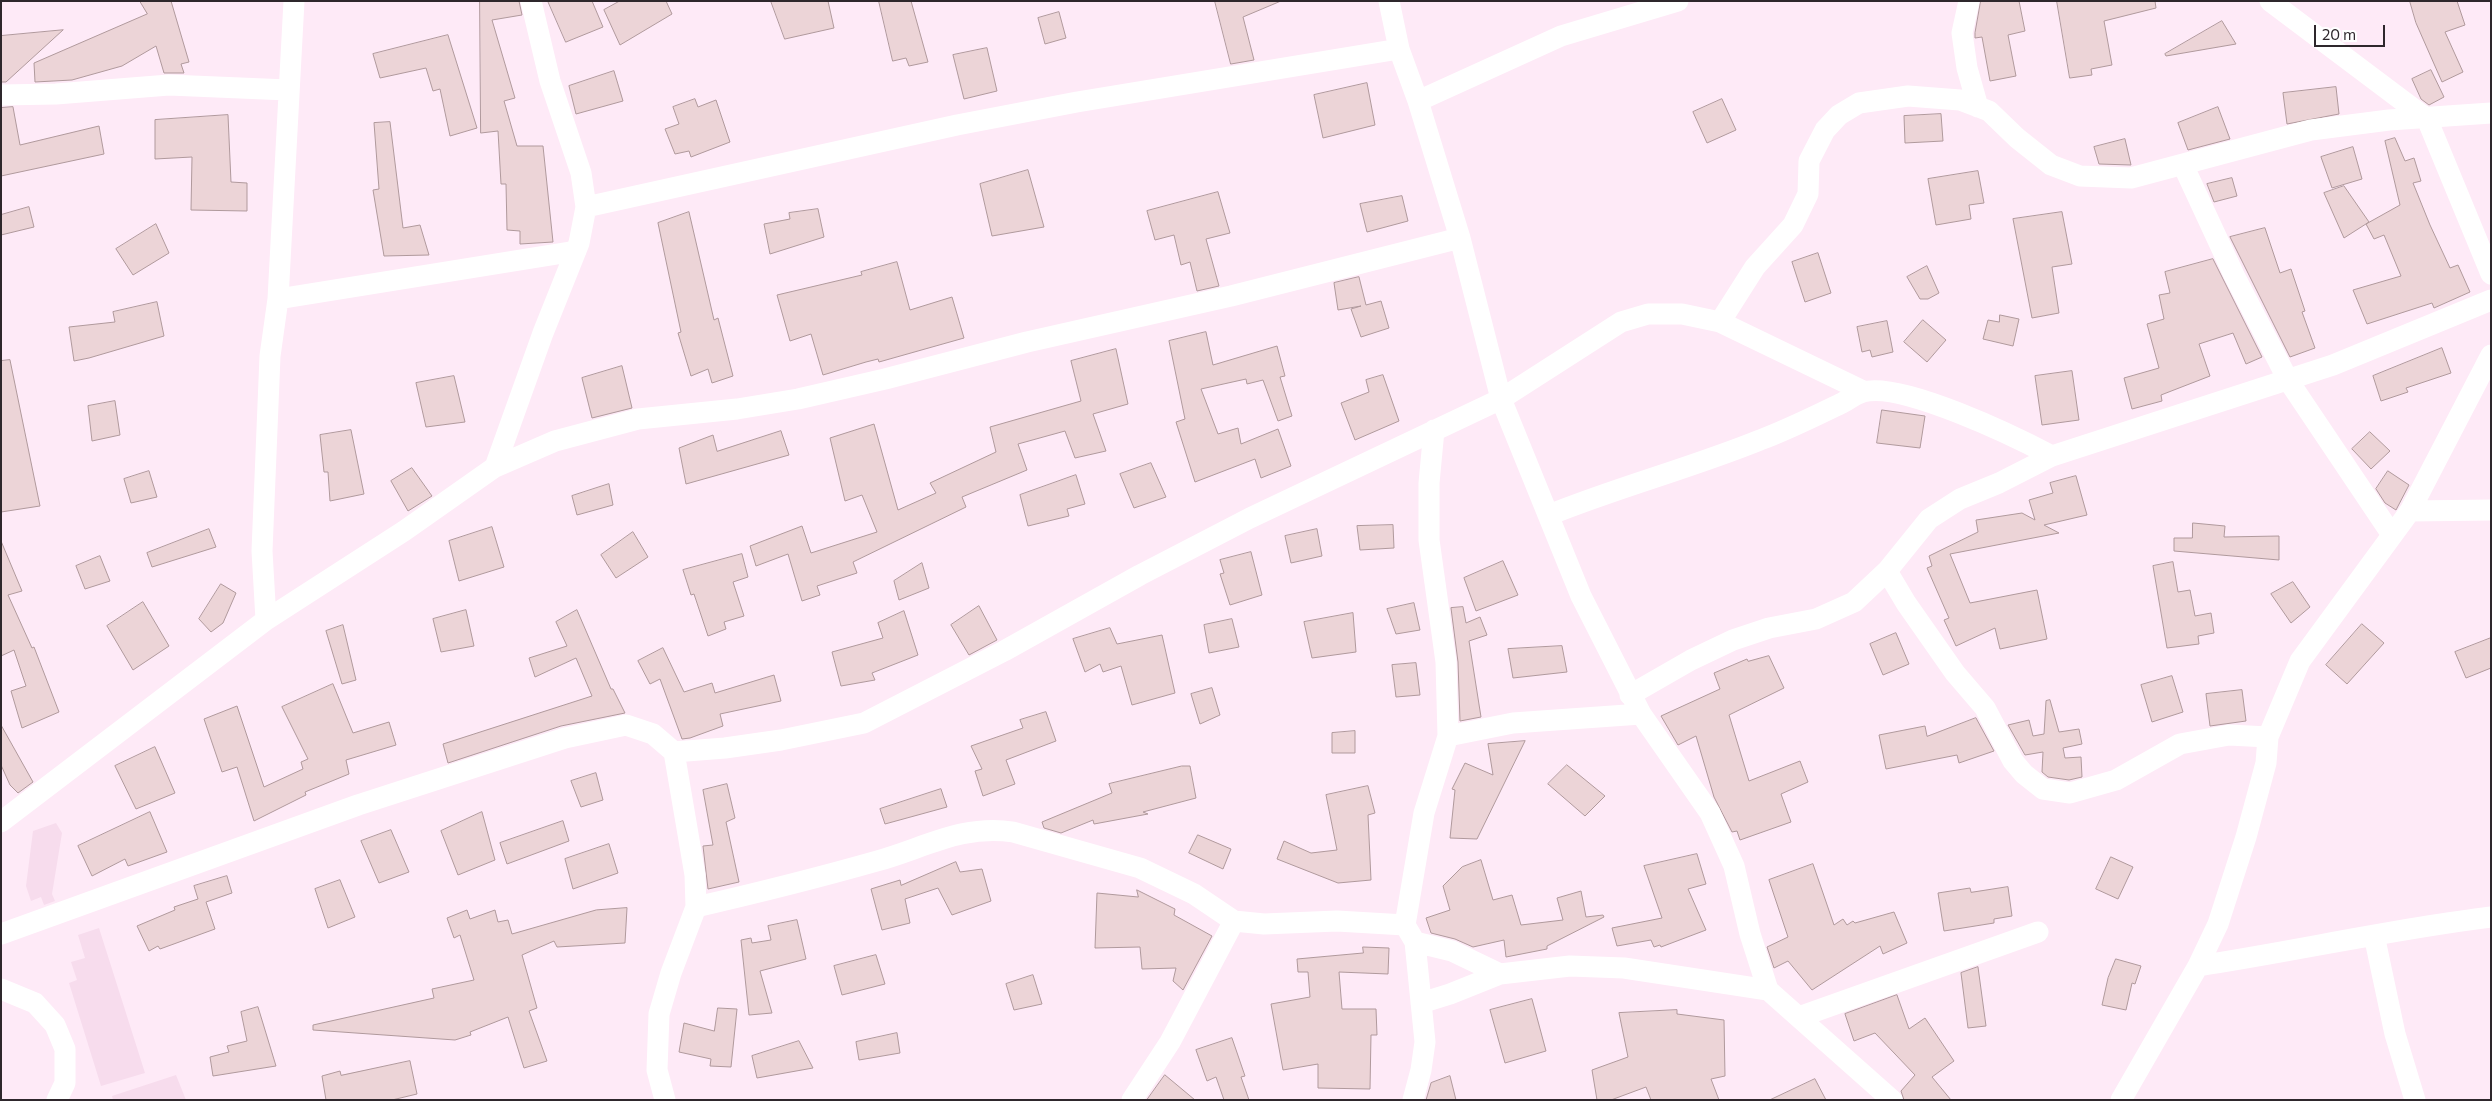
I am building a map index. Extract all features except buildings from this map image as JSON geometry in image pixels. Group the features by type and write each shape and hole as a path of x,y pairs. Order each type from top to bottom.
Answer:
{"street":[{"path":"266,620 262,551 270,356 278,299 294,1"},
{"path":"494,468 543,333 576,251 586,207 581,174 550,81 531,1"},
{"path":"1388,1 1399,49 1418,102 1460,238 1501,399 1581,596 1641,714 1710,813 1734,866 1750,934 1768,990 1799,1017 1883,1098"},
{"path":"1418,102 1561,36 1678,1"},
{"path":"1969,1 1962,33 1967,68 1978,107"},
{"path":"2270,1 2427,119 2491,274"},
{"path":"586,207 957,125 1077,102 1399,49"},
{"path":"1,95 56,94 169,85 288,90"},
{"path":"1720,322 1755,267 1793,225 1808,194 1809,161 1825,130 1839,115 1859,102 1908,96 1960,100 1989,111 2016,138 2051,164 2080,176 2131,178 2311,130 2389,120 2427,119 2491,113"},
{"path":"2183,165 2234,275 2288,380 2392,535"},
{"path":"1,822 266,620 396,536 494,468 555,441 638,419 737,409 798,399 885,380 1027,342 1231,296 1460,238"},
{"path":"278,299 576,251"},
{"path":"1630,695 1692,660 1733,640 1769,628 1816,619 1854,602 1886,571 1929,519 1960,499 1998,483 2052,456 2096,440 2333,365 2491,300"},
{"path":"674,752 725,748 782,740 864,723 1004,651 1174,557 1501,399 1621,322 1648,314 1682,314 1720,322 1863,392 1886,392 1912,398 1986,422 2052,456"},
{"path":"2121,1100 2198,966 2218,924 2246,837 2266,763 2268,738 2300,662 2410,510 2491,355"},
{"path":"1549,515 1599,495 1717,458 1784,431 1863,392"},
{"path":"1413,1100 1421,1070 1425,1042 1410,933 1424,813 1448,736 1446,662 1429,540 1429,483 1434,430"},
{"path":"2410,510 2491,510"},
{"path":"1886,571 1955,673 1985,708 2013,761 2024,774 2043,789 2070,793 2116,780 2180,744 2229,736 2268,738"},
{"path":"1448,736 1513,723 1641,714"},
{"path":"1,934 358,805 564,738 626,725 653,734 674,752 695,875 696,907 671,973 659,1014 657,1070 665,1100"},
{"path":"696,907 880,861 957,834 992,828 1013,832 1140,868 1194,894 1234,921 1264,924 1337,921 1410,933 1500,974"},
{"path":"2198,966 2416,926 2491,917"},
{"path":"1132,1100 1170,1042 1234,921"},
{"path":"1799,1017 2038,932"},
{"path":"2374,935 2395,1034 2415,1100"},
{"path":"1421,1002 1450,994 1500,974 1570,966 1624,968 1768,990"},
{"path":"1,989 35,1003 55,1025 65,1050 65,1083 57,1100"}],"shaded area":[{"path":"56,823 62,833 52,894 55,901 44,905 41,897 31,901 26,886 33,831"},
{"path":"99,928 145,1073 101,1086 69,983 77,980 71,962 85,958 78,935"},
{"path":"176,1075 186,1100 113,1100 112,1096"}]}
